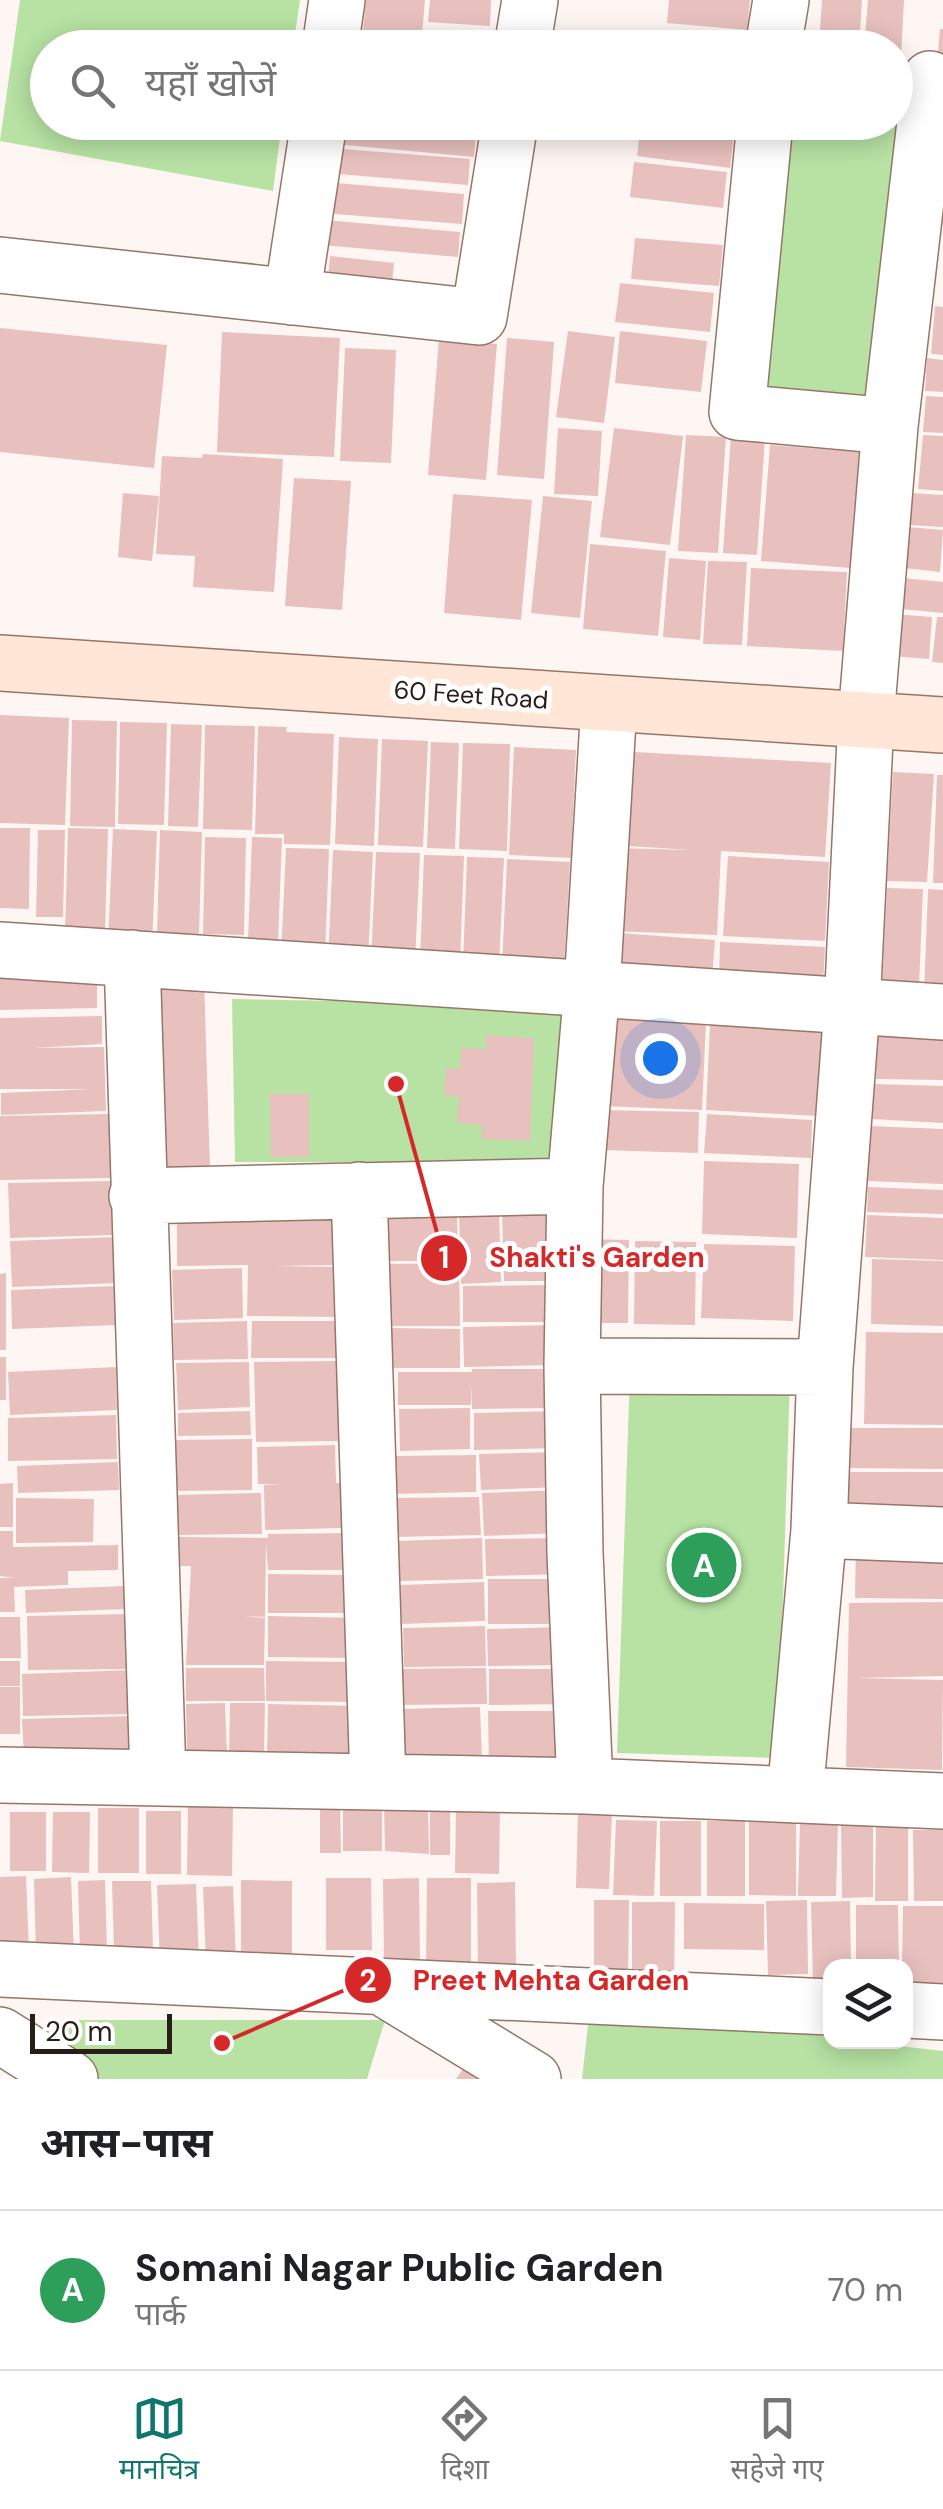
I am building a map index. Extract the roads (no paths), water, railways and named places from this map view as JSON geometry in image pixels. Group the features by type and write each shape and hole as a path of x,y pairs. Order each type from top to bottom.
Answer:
{"main road":[{"name":"60 Feet Road","path":"0,663 943,725"}],"street":[{"path":"333,30 337,0"},
{"path":"525,30 530,0"},
{"path":"776,30 780,0"},
{"path":"796,1795 818,1530 825,1368 852,1007 866,719 923,78"},
{"path":"292,297 316,140"},
{"path":"0,266 480,316 507,140"},
{"path":"763,140 737,412 890,426"},
{"path":"585,1786 575,1553 575,1186 592,988 608,704"},
{"path":"0,950 943,1012"},
{"path":"132,958 158,1777"},
{"path":"137,1196 575,1186"},
{"path":"359,1190 378,1782"},
{"path":"572,1366 825,1368"},
{"path":"818,1530 943,1534"},
{"path":"0,1775 585,1786 943,1802"},
{"path":"0,1969 823,2007"},
{"path":"385,1988 533,2079"},
{"path":"913,2010 943,2012"},
{"path":"0,2035 70,2079"}],"place":[{"name":"Shakti's Garden","path":"396,1084"},
{"name":"Somani Nagar Public Garden","path":"704,1565"},
{"name":"Preet Mehta Garden","path":"222,2043"}]}
